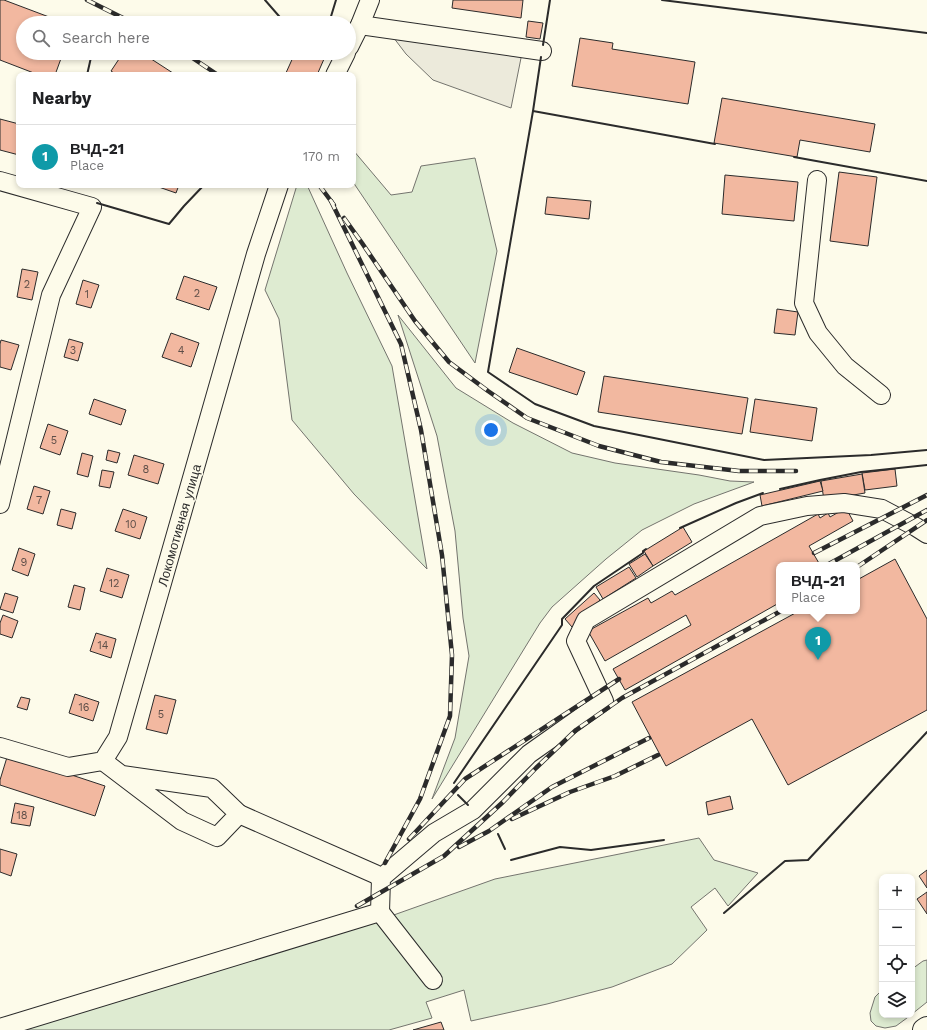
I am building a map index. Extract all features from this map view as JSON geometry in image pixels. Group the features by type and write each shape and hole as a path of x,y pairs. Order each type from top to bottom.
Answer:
{"street":[{"path":"356,33 370,0"},
{"path":"360,25 542,51"},
{"path":"336,72 342,60"},
{"path":"817,180 804,303 818,333 845,366 881,395"},
{"path":"0,181 16,186"},
{"path":"0,504 50,295 92,207 25,188"},
{"name":"Локомотивная улица","path":"103,761 118,737 256,254 278,188"},
{"path":"433,980 380,912 381,878 434,833 473,810 529,754 604,700 576,641 586,620 760,516 807,506 844,503 882,509 927,534"},
{"path":"0,747 68,767 103,761 182,821 217,837 239,814"},
{"path":"122,775 212,788 239,814 381,878"},
{"path":"0,1028 380,912"}],"green space":[{"path":"356,154 391,195 412,192 421,166 475,158 497,251 475,363 356,186"},
{"path":"296,188 308,188 392,366 427,569 354,494 292,420 279,319 265,290"},
{"path":"398,315 456,388 513,423 572,453 615,463 730,481 754,482 694,504 642,530 606,559 552,607 540,623 432,799 455,738 469,656 463,618 455,531 437,436"},
{"path":"699,838 714,860 758,873 728,906 715,888 691,907 707,930 672,964 612,987 547,1004 471,1021 464,990 426,1002 432,1018 389,1030 11,1030 374,922 495,879"},
{"path":"927,960 927,1002 915,1012 915,967"},
{"path":"879,993 879,1018 907,1018 896,1026 885,1028 876,1026 871,1021 870,1013 875,997"}],"shaded area":[{"path":"387,29 523,48 511,108 433,80 406,54"}],"building":[{"path":"0,0 4,0 46,16 16,16 16,60 60,60 56,72 31,72 0,60"},
{"path":"453,0 523,0 521,18 452,8"},
{"path":"528,21 543,23 540,39 526,37"},
{"path":"580,38 613,43 612,49 695,62 688,104 572,86"},
{"path":"118,60 153,60 171,72 112,72 111,71"},
{"path":"292,60 324,60 318,72 286,72"},
{"path":"722,98 875,124 870,152 800,140 797,157 714,143"},
{"path":"0,119 16,123 16,154 0,150"},
{"path":"839,172 877,177 868,246 830,241"},
{"path":"725,175 798,182 794,221 722,214"},
{"path":"162,188 178,188 176,193"},
{"path":"547,197 591,201 589,219 545,214"},
{"path":"22,269 38,272 32,300 17,297"},
{"path":"184,276 217,287 209,310 176,299"},
{"path":"83,280 99,285 91,308 76,304"},
{"path":"777,309 798,312 795,335 774,333"},
{"path":"171,333 199,343 191,367 162,357"},
{"path":"69,339 83,343 78,361 64,357"},
{"path":"1,340 19,345 11,370 0,367"},
{"path":"517,348 585,372 577,395 509,372"},
{"path":"604,376 748,398 742,434 598,412"},
{"path":"94,399 126,410 121,425 89,414"},
{"path":"755,399 817,408 812,441 750,432"},
{"path":"48,424 68,431 60,455 40,448"},
{"path":"108,450 120,453 117,463 106,460"},
{"path":"82,453 93,456 88,477 77,474"},
{"path":"134,455 164,464 158,484 128,475"},
{"path":"895,469 897,486 865,490 862,473"},
{"path":"102,470 114,472 110,488 99,486"},
{"path":"862,474 865,493 824,500 821,481"},
{"path":"820,481 823,491 762,506 760,495"},
{"path":"34,486 50,491 43,514 27,509"},
{"path":"846,508 853,521 809,546 818,562 776,562 776,605 625,690 613,669 691,625 686,615 605,661 588,631 648,598 651,603 672,591 675,595 818,514 820,518 828,513 830,517"},
{"path":"61,509 76,513 72,529 57,525"},
{"path":"123,509 147,517 140,539 115,531"},
{"path":"683,527 692,542 653,566 644,551"},
{"path":"19,548 35,554 28,576 12,570"},
{"path":"645,554 653,566 637,577 629,564"},
{"path":"895,559 927,619 927,710 788,785 752,719 666,766 632,702 793,614 860,614 860,578"},
{"path":"629,567 636,578 603,599 596,587"},
{"path":"107,568 129,575 122,598 100,591"},
{"path":"74,585 85,588 80,610 68,607"},
{"path":"5,593 18,597 13,613 0,609"},
{"path":"594,593 600,600 572,627 565,619"},
{"path":"3,615 18,621 12,638 0,634 0,623"},
{"path":"96,633 116,639 111,658 90,651"},
{"path":"75,694 99,702 93,721 69,713"},
{"path":"155,695 176,700 167,734 146,729"},
{"path":"21,697 30,699 27,710 17,707"},
{"path":"8,754 105,786 95,816 0,785 0,780"},
{"path":"730,796 733,809 708,815 706,802"},
{"path":"15,803 34,807 30,826 11,823"},
{"path":"0,849 17,854 11,876 0,872"},
{"path":"927,870 927,888 919,876"},
{"path":"927,892 927,914 917,899"},
{"path":"441,1022 444,1030 413,1030"}],"railway":[{"path":"87,0 119,16"},
{"path":"196,60 214,72"},
{"path":"321,188 334,205"},
{"path":"331,201 401,344 421,430 442,555 452,655 450,716 420,799 385,863"},
{"path":"344,218 415,321 449,362 527,418 599,446 661,462 739,471 796,471"},
{"path":"814,553 927,495"},
{"path":"832,562 927,510"},
{"path":"860,565 927,520"},
{"path":"357,906 444,856 503,802 576,730 622,698 776,614"},
{"path":"409,839 465,779 619,679"},
{"path":"459,847 489,831 552,787 649,738"},
{"path":"512,819 570,792 615,776 658,755"}],"wall":[{"path":"265,0 279,16"},
{"path":"331,16 336,0"},
{"path":"543,45 550,0"},
{"path":"662,0 927,33"},
{"path":"541,57 533,111 715,144"},
{"path":"88,72 90,60"},
{"path":"533,111 488,372 535,404 594,426 764,460 871,455 927,450"},
{"path":"794,157 927,181"},
{"path":"97,203 169,224 201,188"},
{"path":"780,489 861,472 927,465"},
{"path":"680,528 736,503 763,493"},
{"path":"454,783 562,625 562,619 594,586 643,553 646,549"},
{"path":"724,913 785,861 808,860 927,732"},
{"path":"458,795 468,805"},
{"path":"498,834 505,849"},
{"path":"511,860 560,847 591,850 664,840"}],"place":[{"name":"ВЧД-21","path":"818,660"}]}
